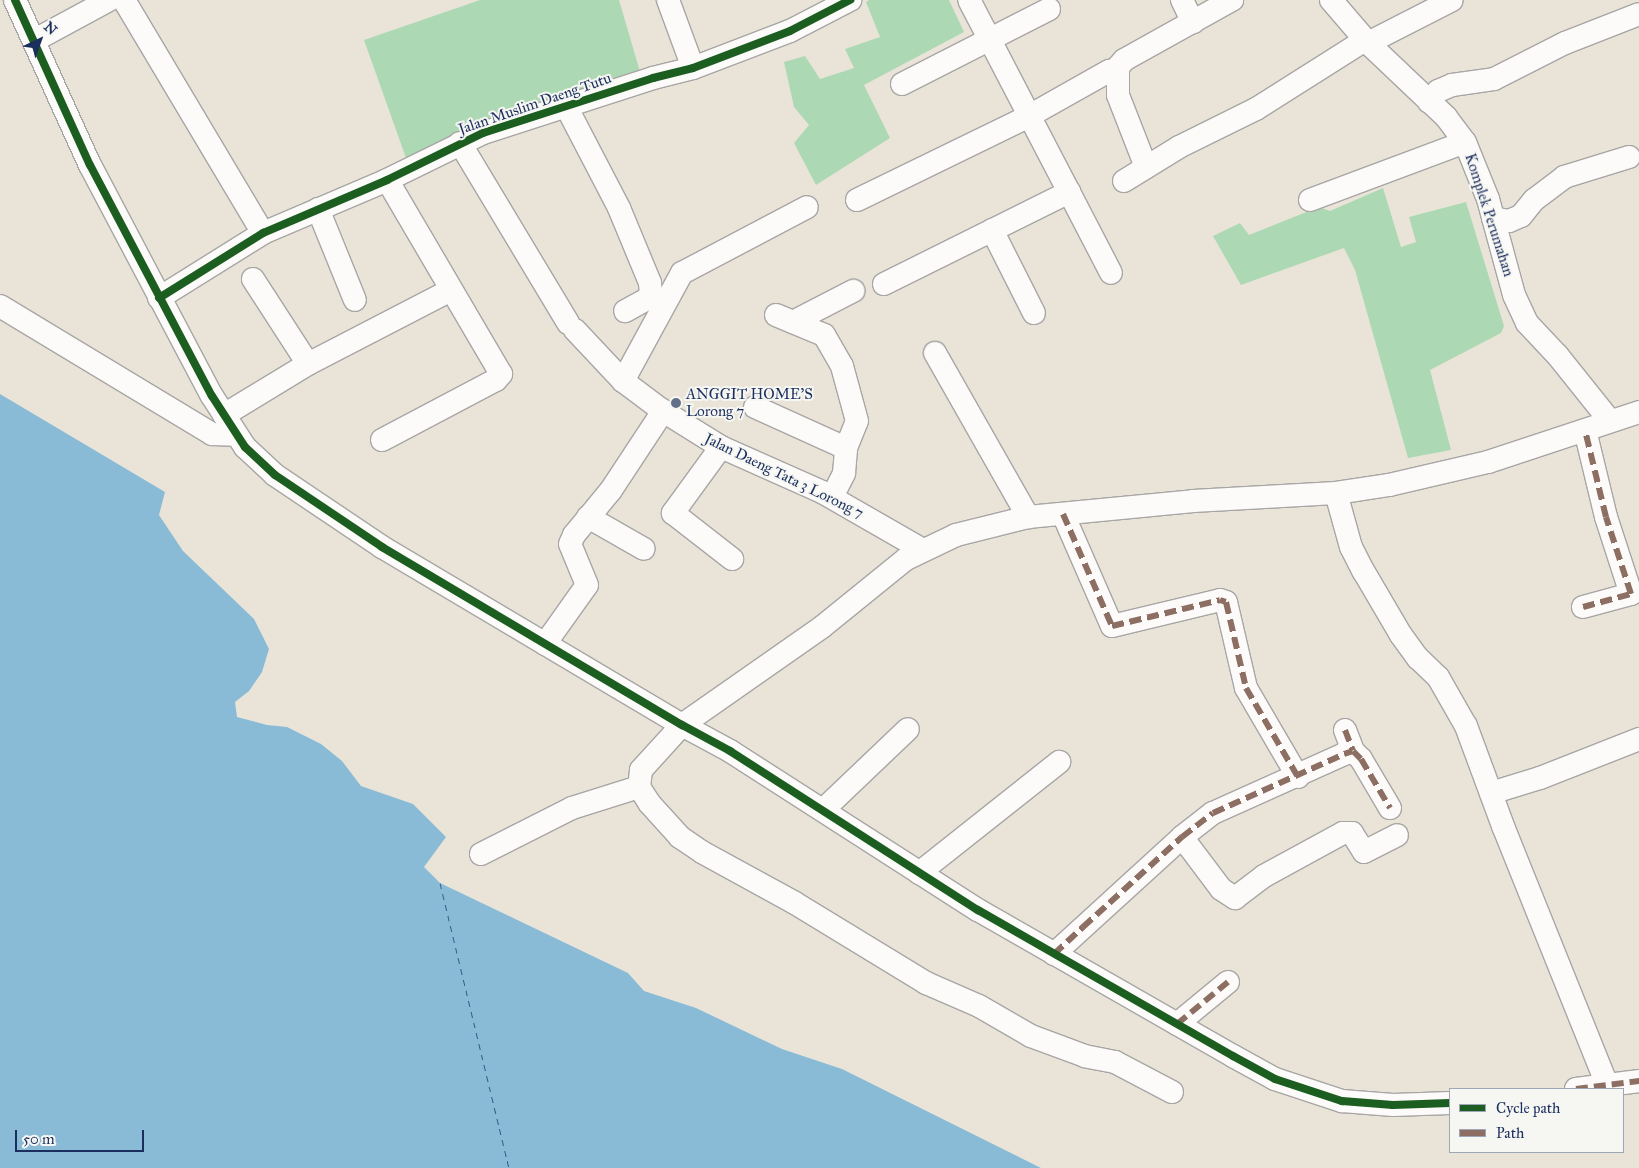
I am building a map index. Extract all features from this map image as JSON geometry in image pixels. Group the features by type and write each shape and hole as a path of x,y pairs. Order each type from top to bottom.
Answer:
{"street":[{"path":"15,0 35,40 90,165 159,298 224,415 236,435 255,458 302,494 544,644 682,726 730,751 919,873 1054,954 1275,1079 1342,1101 1393,1105 1449,1103"},
{"path":"35,40 109,0"},
{"path":"124,0 263,233"},
{"path":"668,0 693,68"},
{"name":"Jalan Muslim Daeng Tutu","path":"159,298 263,233 387,180 483,132 567,108 653,78 693,68 790,31 850,0"},
{"path":"969,0 1111,273"},
{"path":"1182,0 1193,23"},
{"path":"1146,167 1118,95 1118,67 1124,60 1232,0"},
{"name":"Komplek Perumahan","path":"1331,0 1366,41 1429,102 1465,142 1493,218 1514,295 1527,323 1558,356 1610,421"},
{"path":"1124,181 1146,167 1256,109 1366,41 1452,0"},
{"path":"902,84 1049,9"},
{"path":"1429,102 1438,91 1452,85 1494,79 1565,43 1639,14"},
{"path":"857,200 1029,116 1109,71"},
{"path":"567,108 619,208 650,283 651,294 625,311"},
{"path":"1310,200 1465,142"},
{"name":"Jalan Daeng Tata 3 Lorong 7","path":"460,143 571,326 623,381 663,411 721,447 832,498 922,550"},
{"path":"1493,218 1509,221 1521,216 1534,200 1564,178 1629,157"},
{"path":"382,440 496,380 502,374 387,180"},
{"path":"884,284 1069,192"},
{"path":"623,381 682,273 807,207"},
{"path":"318,209 355,300"},
{"path":"992,230 1034,313"},
{"path":"253,279 308,364"},
{"path":"224,415 308,364 451,290"},
{"path":"832,498 844,473 846,448 857,421 842,366 824,335 785,319 853,291"},
{"path":"0,306 212,434 236,435"},
{"path":"936,353 1028,517"},
{"path":"755,407 846,448"},
{"path":"544,644 587,585 570,544 588,517 611,490 663,411"},
{"path":"1172,1092 1143,1074 1115,1062 1085,1056 1032,1036 979,1006 908,973 795,903 680,837 665,822 639,787 641,770 682,726 746,682 906,559 956,535 1028,517 1193,501 1336,493 1389,485 1479,464 1639,412"},
{"path":"1583,607 1631,594 1606,517 1585,430"},
{"path":"721,447 673,513 732,559"},
{"path":"1336,493 1351,547 1364,572 1401,635 1450,694 1466,726 1607,1085"},
{"path":"1063,514 1112,626 1220,600 1226,602 1246,688 1298,777"},
{"path":"588,517 644,549"},
{"path":"823,810 908,729"},
{"path":"1345,730 1354,751 1390,808"},
{"path":"1491,793 1540,778 1639,738"},
{"path":"1054,954 1182,837 1213,813 1354,751"},
{"path":"919,873 1059,762"},
{"path":"481,854 572,808 639,787"},
{"path":"1182,837 1221,889 1234,898 1264,876 1344,833 1352,833 1360,849 1367,852 1397,835"},
{"path":"1177,1024 1228,982"},
{"path":"1584,1088 1639,1081"}],"green space":[{"path":"480,0 619,0 641,75 406,158 364,40"},
{"path":"869,0 949,0 964,32 864,85 890,138 816,185 794,143 809,125 794,107 784,62 805,56 820,79 854,68 845,49 880,37 866,2"},
{"path":"1383,188 1401,247 1416,242 1409,217 1466,202 1504,326 1501,333 1430,370 1451,450 1408,458 1355,270 1344,248 1241,285 1213,236 1240,223 1249,235 1319,207 1330,211"}],"water":[{"path":"0,394 165,492 159,515 183,551 254,619 269,649 262,672 249,691 235,702 237,717 267,725 287,727 321,744 342,761 361,786 413,804 446,837 424,867 440,883 628,973 644,991 696,1008 782,1049 842,1069 1041,1168 0,1168"}],"ferry route":[{"path":"440,883 509,1168"}],"marked path":[{"path":"1583,607 1631,594 1606,517 1585,430"},
{"path":"1063,514 1112,626 1220,600 1226,602 1246,688 1298,777"},
{"path":"1345,730 1353,751"},
{"path":"1058,956 1054,954 1182,837 1213,813 1344,754 1353,751 1361,759 1390,808"},
{"path":"1177,1024 1228,982"},
{"path":"1584,1088 1639,1081"}],"cycle path":[{"path":"15,0 90,165 212,396 245,447 275,475 382,547 682,725 730,751 978,910 1275,1079 1342,1101 1393,1105 1449,1103"},
{"path":"159,298 263,233 387,180 483,133 653,78 693,68 790,31 850,0"}],"place":[{"name":"ANGGIT HOME'S Lorong 7","path":"676,403"}]}
